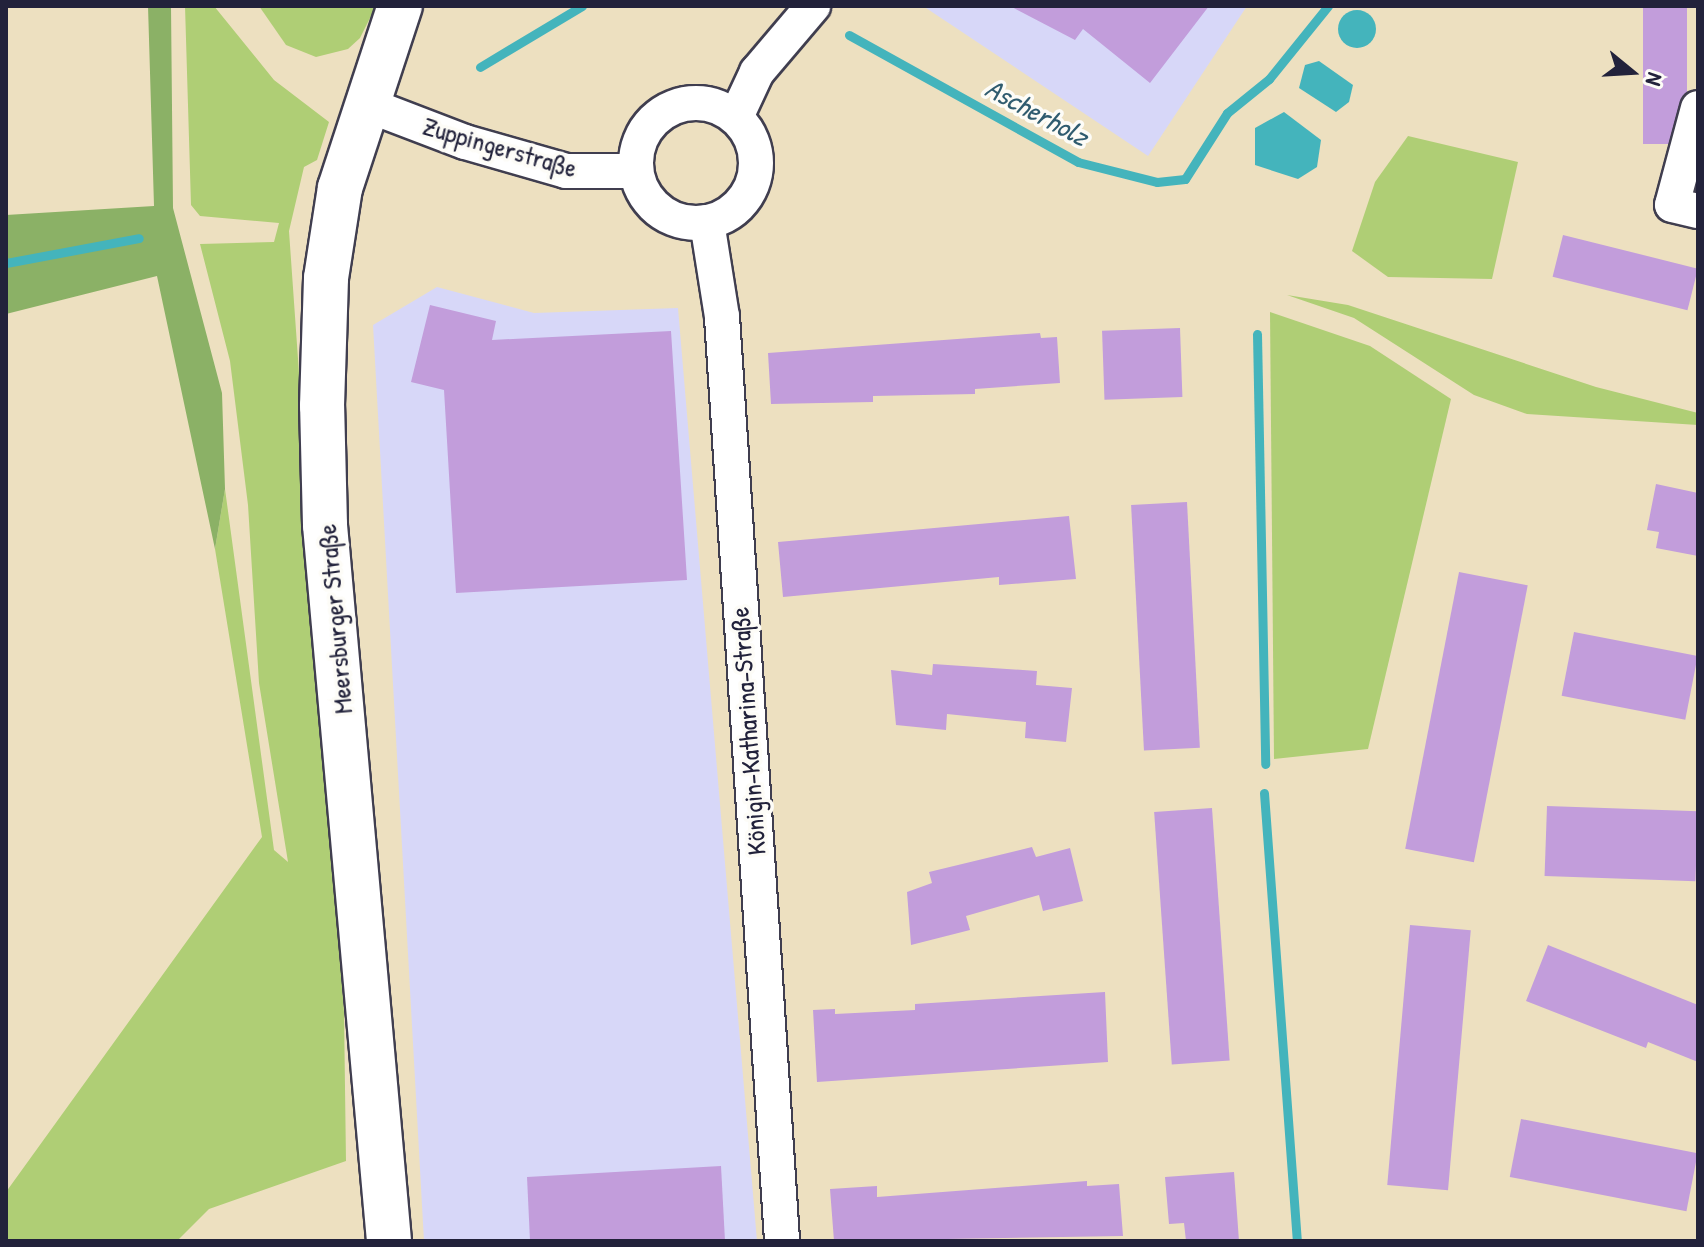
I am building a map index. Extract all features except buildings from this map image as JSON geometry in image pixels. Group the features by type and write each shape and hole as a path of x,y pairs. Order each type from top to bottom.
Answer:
{"street":[{"name":"Meersburger Straße","path":"389,1241 325,525 322,406 326,278 340,188 400,6"},
{"path":"736,117 757,72 813,6"},
{"path":"707,103 736,117 751,137 756,174 739,207 707,222 667,217 647,198 636,171 643,134 670,108 707,103"},
{"name":"Zuppingerstraße","path":"368,105 465,142 566,171 636,171"},
{"path":"1698,108 1672,205 1698,211"},
{"name":"Königin-Katharina-Straße","path":"707,222 722,317 782,1241"}],"shaded area":[{"path":"923,6 1247,6 1148,156"},
{"path":"437,287 534,313 678,308 757,1241 424,1241 373,325"}],"green space":[{"path":"148,6 171,6 173,208 222,393 225,489 215,549 157,276 6,314 6,215 154,206"},
{"path":"185,6 214,6 274,80 329,122 317,160 304,167 289,231 344,1012 346,1161 209,1209 177,1241 6,1241 6,1192 262,837 215,549 225,489 274,850 288,862 259,683 248,505 230,361 200,244 274,242 279,223 200,216 191,205"},
{"path":"259,6 376,6 360,38 348,49 316,57 286,45"},
{"path":"1408,136 1518,162 1492,279 1388,277 1352,251 1375,182"},
{"path":"1287,295 1348,305 1596,387 1698,413 1698,425 1527,414 1474,395 1354,318"},
{"path":"1270,312 1370,346 1451,399 1368,749 1274,759"}],"water":[{"path":"1357,10 1370,16 1376,29 1370,42 1357,48 1344,42 1338,29 1344,16"},
{"path":"1319,61 1353,85 1349,102 1336,112 1299,88 1305,65"},
{"path":"1284,112 1321,140 1317,167 1298,179 1255,165 1255,128"}],"waterway":[{"name":"Ascherholz","path":"480,67 582,6"},
{"name":"Ascherholz","path":"849,35 1078,162 1157,182 1185,179 1227,113 1269,79 1328,6"},
{"name":"Ascherholz","path":"6,263 139,238"},
{"path":"1257,334 1265,764"},
{"path":"1264,793 1297,1241"}]}
